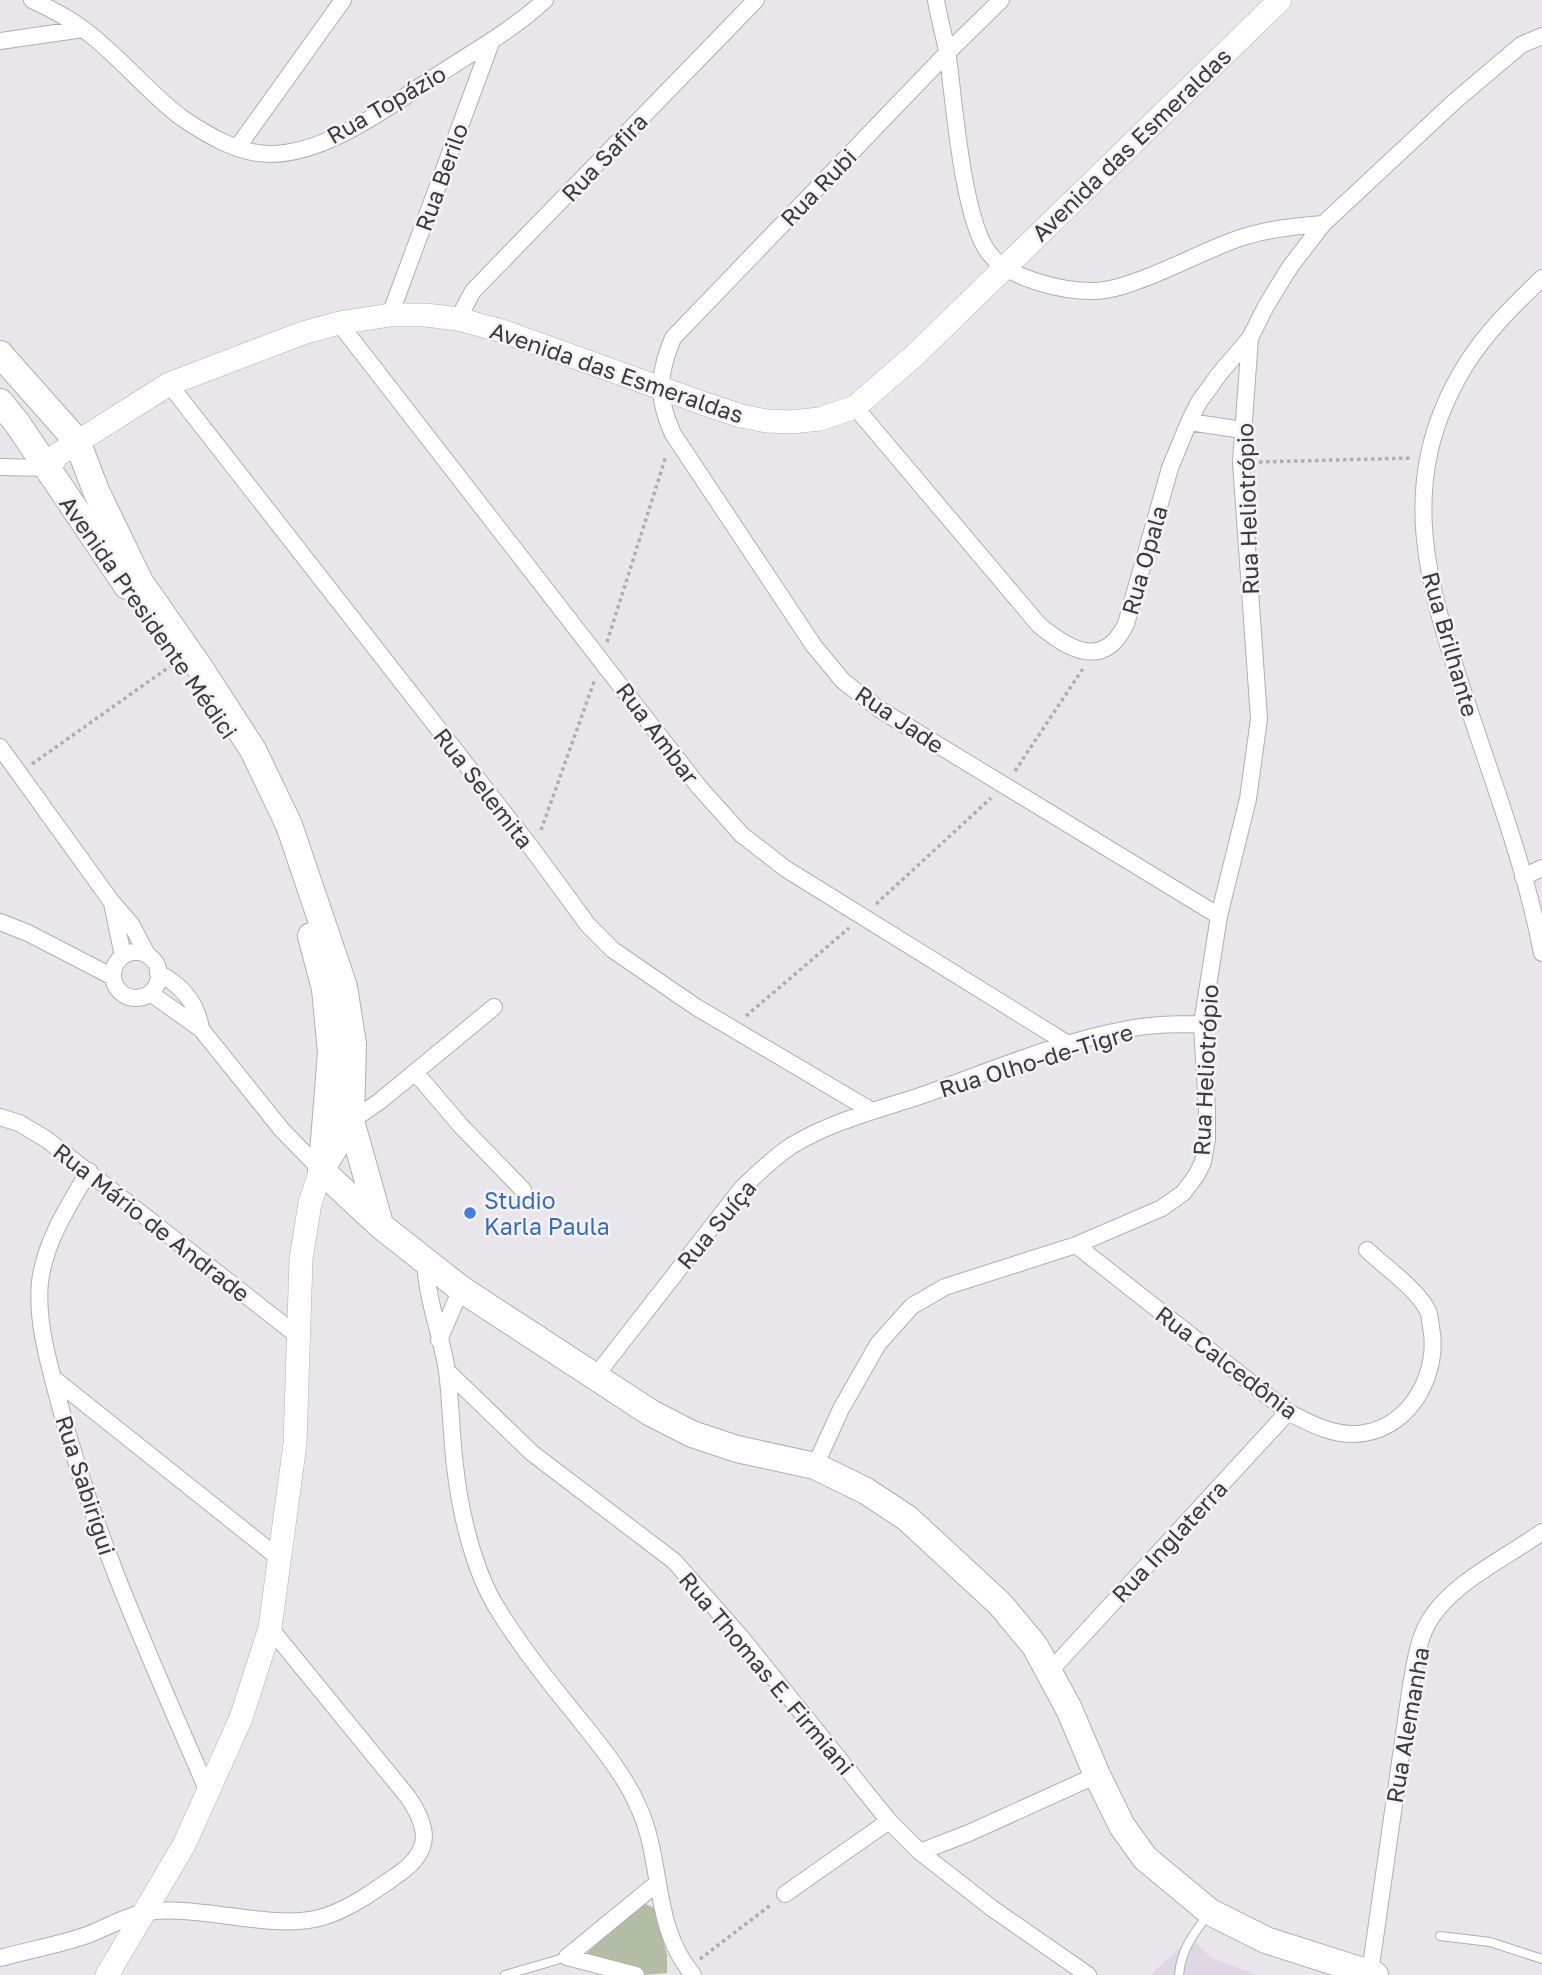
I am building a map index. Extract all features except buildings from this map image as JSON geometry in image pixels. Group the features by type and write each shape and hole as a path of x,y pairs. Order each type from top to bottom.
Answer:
{"main road":[{"name":"Avenida das Esmeraldas","path":"50,473 52,460 57,455 169,384 303,333 340,323 390,315 426,314 458,319 502,331 741,416 791,422 820,419 855,408 915,355 1280,0"},
{"name":"Avenida Presidente Médici","path":"0,354 76,441 96,491 140,582 253,750 289,825 344,987 353,1044 351,1121 321,1170"},
{"path":"0,369 38,414 76,441"},
{"name":"Avenida Presidente Médici","path":"0,402 179,660 218,711 243,754 287,859 325,989 331,1053 321,1170"},
{"path":"351,1121 381,1226"},
{"path":"107,1975 184,1844 244,1707 271,1628 295,1444 304,1230 321,1170 381,1226 461,1289 651,1413 692,1434 737,1449 815,1466 866,1491 907,1518 1000,1604 1035,1646 1069,1709 1122,1826 1145,1858 1210,1912 1266,1940 1373,1974"}],"street":[{"name":"Rua Topázio","path":"32,0 83,29 180,116 237,148 268,154 288,153 325,141 365,121 492,40 545,0"},
{"path":"237,148 343,0"},
{"name":"Rua Safira","path":"458,319 473,291 756,0"},
{"path":"936,0 971,206 988,253 1003,267 1052,285 1095,291 1140,280 1242,237 1278,229 1323,224"},
{"name":"Rua Rubi","path":"659,388 664,360 673,338 1001,0"},
{"path":"0,41 83,29"},
{"path":"1250,338 1283,278 1323,224 1498,62 1521,45 1542,36"},
{"name":"Rua Berilo","path":"390,315 492,40"},
{"name":"Rua Brilhante","path":"1542,278 1484,338 1466,365 1443,412 1428,458 1423,489 1425,546 1433,597 1523,877 1542,953"},
{"name":"Rua Ambar","path":"340,323 699,787 742,835 797,876 1068,1045"},
{"name":"Rua Opala","path":"1095,652 1113,645 1126,624 1170,468 1189,422 1199,402 1220,373 1250,338"},
{"name":"Rua Heliotrópio","path":"815,1466 841,1409 878,1344 912,1306 945,1287 1076,1245 1162,1208 1183,1193 1203,1163 1207,1139 1202,1024 1219,916 1248,799 1259,719 1241,462 1250,338"},
{"name":"Rua Selemita","path":"169,384 533,850 588,925 613,950 640,970 719,1021 872,1111"},
{"name":"Rua Jade","path":"659,388 664,414 673,434 814,646 843,681 878,709 1219,916"},
{"path":"855,408 1032,617 1057,640 1070,647 1095,652"},
{"path":"1189,422 1243,430"},
{"path":"0,467 50,473"},
{"path":"0,747 111,901 131,924 148,956 156,965 158,980 150,993 136,998 129,997 117,988 113,977 114,967 123,956 130,953 148,956"},
{"path":"1523,877 1542,868"},
{"path":"111,901 123,956"},
{"path":"0,922 28,933 113,977"},
{"path":"158,972 174,981 184,991 199,1016 201,1029"},
{"path":"150,993 201,1029 282,1130 321,1170"},
{"path":"351,1121 380,1101 494,1007"},
{"name":"Rua Olho-de-Tigre","path":"872,1111 1068,1045 1128,1029 1162,1024 1202,1024"},
{"path":"415,1072 461,1126 523,1189"},
{"name":"Rua Suíça","path":"594,1378 743,1188 771,1161 792,1145 872,1111"},
{"name":"Rua Mário de Andrade","path":"0,1117 19,1123 46,1139 298,1336"},
{"name":"Rua Sabirigui","path":"89,1171 48,1248 40,1280 40,1312 70,1443 108,1558 208,1792"},
{"name":"Rua Calcedônia","path":"1076,1245 1288,1412 1316,1427 1362,1434 1385,1428 1406,1410 1421,1390 1433,1361 1428,1311 1410,1289 1367,1250"},
{"path":"425,1262 426,1288 447,1371 455,1468 472,1552 495,1605 530,1659 610,1758 638,1805 650,1838 656,1884 670,1940 680,1961 690,1972"},
{"path":"439,1340 461,1289"},
{"name":"Rua Thomas E. Firmiani","path":"447,1371 532,1453 674,1561 740,1636 889,1821 920,1852 993,1909 1088,1975"},
{"path":"53,1378 280,1559"},
{"name":"Rua Inglaterra","path":"1050,1671 1288,1412"},
{"name":"Rua Alemanha","path":"1373,1974 1411,1685 1416,1655 1429,1620 1449,1596 1542,1532"},
{"path":"0,1958 85,1936 145,1912 190,1911 286,1921 324,1917 362,1899 408,1867 424,1842 425,1826 408,1797 271,1628"},
{"path":"920,1852 969,1833 1097,1775"},
{"path":"785,1894 889,1821"},
{"path":"567,1957 656,1884"},
{"path":"567,1957 636,1975"}],"lane":[{"path":"1179,1975 1180,1961 1188,1941 1210,1912"},
{"path":"1440,1936 1490,1942 1542,1959"},
{"path":"505,1975 567,1957"}],"path":[{"path":"533,850 602,660 673,434"},
{"name":"Rua Heliotrópio","path":"1241,462 1428,458"},
{"path":"1004,786 1095,652"},
{"path":"19,773 179,660"},
{"path":"690,1972 785,1894"}],"shaded area":[{"path":"1191,1937 1210,1957 1257,1975 1151,1975"}],"green space":[{"path":"640,1902 655,1908 667,1955 667,1973 642,1975 586,1954"}],"place":[{"name":"Studio Karla Paula","path":"470,1213"}]}
